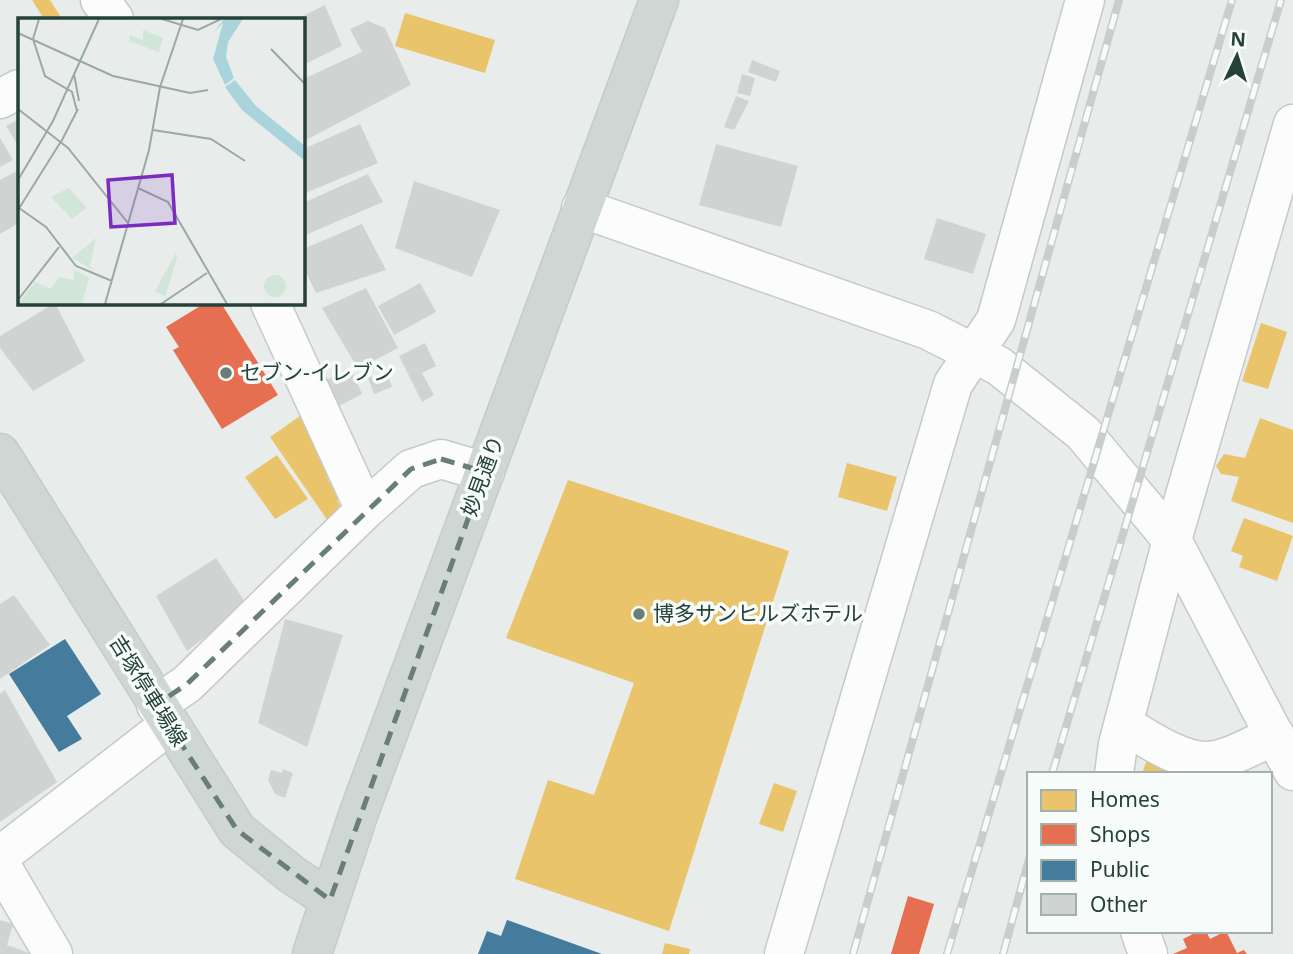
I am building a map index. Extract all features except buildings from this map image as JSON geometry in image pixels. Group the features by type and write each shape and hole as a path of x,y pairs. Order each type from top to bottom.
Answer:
{"main road":[{"name":"妙見通り","path":"312,954 358,815 659,0"},
{"name":"吉塚停車場線","path":"0,453 237,830 291,874 330,901"}],"street":[{"path":"100,0 113,18"},
{"path":"784,954 953,384 996,320 1085,0"},
{"path":"0,99 18,90"},
{"path":"1114,772 1172,540 1293,124"},
{"path":"581,208 928,330 999,366 1083,433 1172,540 1293,771"},
{"path":"271,304 365,510"},
{"path":"0,856 163,715 187,684 365,510 411,469 441,459 485,472"},
{"path":"1124,725 1168,750 1204,761 1233,753 1275,734"},
{"path":"0,864 53,954"},
{"path":"1141,933 1148,954"}],"highlighted area":[{"path":"441,459 485,472 330,900 237,830 156,705 187,684 411,469"}],"railway":[{"path":"853,954 1119,0"},
{"path":"947,954 1232,0"},
{"path":"1053,772 1281,0"},
{"path":"1003,954 1027,866"}],"place":[{"name":"セブン-イレブン","path":"226,373"},
{"name":"博多サンヒルズホテル","path":"639,614"}]}
